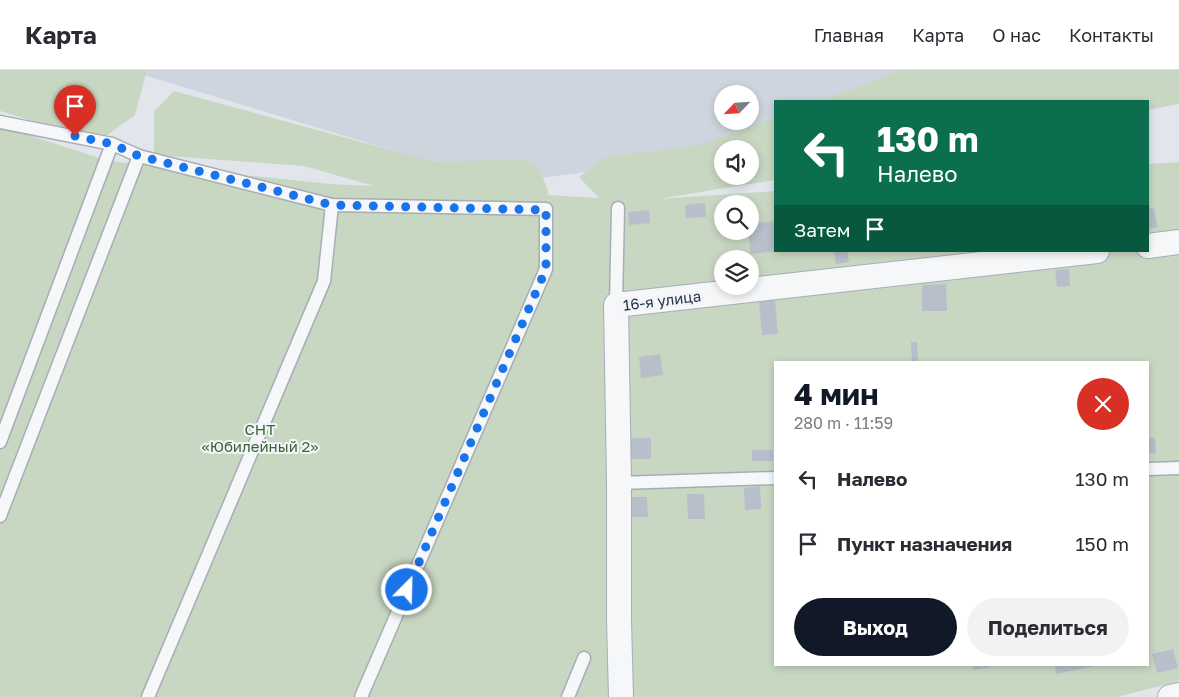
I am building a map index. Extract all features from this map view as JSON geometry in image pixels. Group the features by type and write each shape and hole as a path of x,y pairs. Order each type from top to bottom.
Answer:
{"street":[{"path":"1149,246 1179,242"},
{"name":"16-я улица","path":"621,697 619,620 620,482 616,305 1088,252"},
{"path":"1170,697 1179,695"}],"lane":[{"path":"0,122 112,144 139,156 332,205 546,210 546,269 361,697"},
{"path":"0,442 112,144"},
{"path":"0,516 139,156"},
{"path":"148,697 324,281 332,205"},
{"path":"616,305 618,208"},
{"path":"1149,469 1179,468"},
{"path":"620,482 774,478"},
{"path":"568,697 584,658"}],"shaded area":[{"path":"127,70 1058,70 931,100 774,100 774,137 759,141 714,140 714,151 686,159 500,183"}],"green space":[{"path":"0,70 147,70 135,115 99,141 0,111"},
{"path":"902,70 1179,70 1179,104 1149,110 1149,100 824,100"},
{"name":"СНТ «Юбилейный 2»","path":"174,91 435,162 522,159 539,167 549,194 547,195 599,198 579,177 606,157 699,145 741,130 759,130 759,124 774,118 774,180 759,183 759,140 714,140 714,185 744,185 658,199 714,195 714,240 759,240 759,195 716,195 774,191 774,252 1149,252 1149,164 1179,162 1179,681 1117,697 0,697 0,126 109,161 331,184 374,186 304,166 154,155 154,111"}],"building":[{"path":"705,203 706,217 686,218 685,205"},
{"path":"1154,208 1158,227 1149,229 1149,209"},
{"path":"649,210 650,223 629,225 628,212"},
{"path":"774,221 774,251 759,253 759,250 750,250 749,240 759,240 759,223"},
{"path":"834,252 847,252 849,262 836,264"},
{"path":"1069,269 1070,286 1057,287 1055,270"},
{"path":"946,284 947,311 922,311 922,285"},
{"path":"775,300 778,334 762,335 759,301"},
{"path":"911,342 917,342 918,361 912,361"},
{"path":"660,354 663,375 641,378 639,357"},
{"path":"627,438 651,438 651,459 627,459"},
{"path":"1149,438 1155,438 1156,453 1149,453"},
{"path":"752,450 773,450 773,461 752,461"},
{"path":"760,486 761,509 745,510 744,488"},
{"path":"687,494 704,494 705,519 688,519"},
{"path":"630,497 647,497 648,517 630,517"},
{"path":"1173,649 1178,668 1157,673 1152,654"},
{"path":"972,666 991,667 973,670"},
{"path":"1055,666 1096,666 1056,674"}],"route":[{"path":"75,136 112,144 139,156 332,205 546,210 546,269 407,590"}]}
